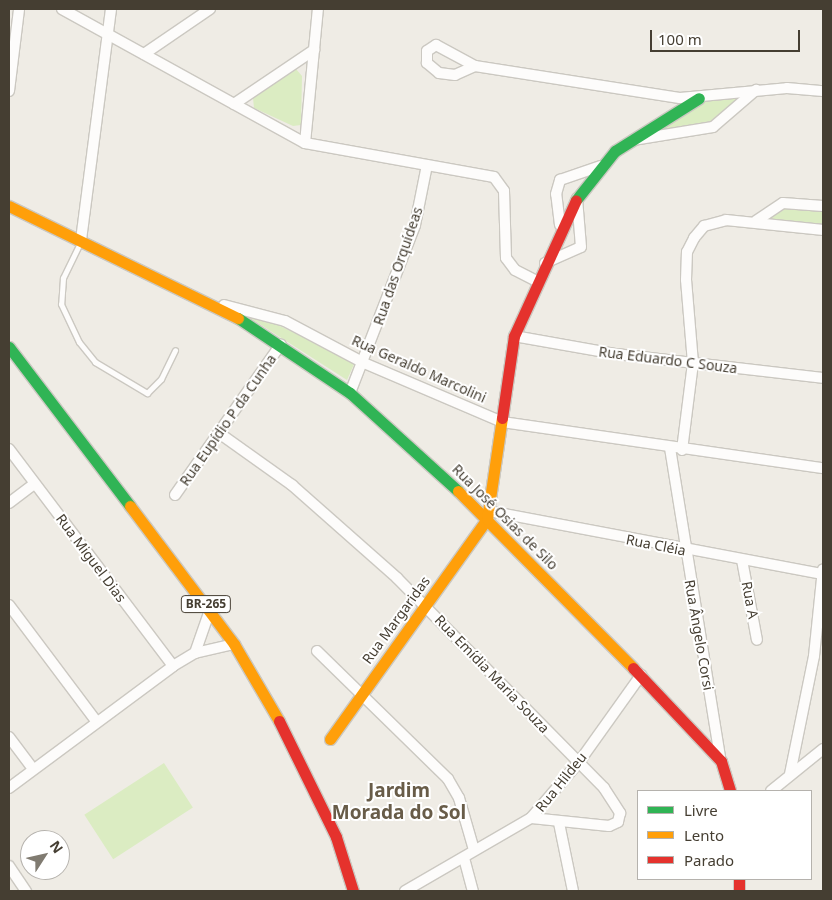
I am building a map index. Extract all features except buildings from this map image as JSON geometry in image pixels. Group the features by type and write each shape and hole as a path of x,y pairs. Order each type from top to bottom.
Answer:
{"main road":[{"path":"488,515 513,338 535,280 545,263 560,225 601,166 629,140 699,98"},
{"name":"Rua Geraldo Marcolini","path":"9,206 218,304"},
{"name":"Rua Geraldo Marcolini","path":"9,216 28,215"},
{"name":"Rua José Osias de Silo","path":"218,304 281,344 350,392 488,515 721,761 730,790"},
{"name":"BR-265","path":"9,347 234,644 301,759 336,836 353,891"},
{"name":"Rua Margaridas","path":"330,739 426,606 488,515"}],"street":[{"path":"9,91 19,9"},
{"path":"62,9 305,143 499,180 505,198 506,258 515,270 535,280"},
{"path":"81,240 112,9"},
{"path":"144,54 210,9"},
{"path":"305,143 318,9"},
{"path":"234,104 314,50"},
{"path":"475,66 699,98 756,90 823,92"},
{"path":"629,140 713,127 756,90"},
{"name":"Rua das Orquídeas","path":"350,392 364,364 415,225 427,166"},
{"path":"560,225 556,194 560,180 601,166"},
{"path":"545,263 581,246 577,198"},
{"path":"756,221 783,203 823,206"},
{"path":"682,450 693,363 687,252 704,226 726,220 756,221 823,230"},
{"name":"Rua Geraldo Marcolini","path":"218,304 285,321 364,364 502,422 682,450 823,468"},
{"name":"Rua Eduardo C Souza","path":"513,338 693,363 823,378"},
{"name":"Rua Eupídio P da Cunha","path":"174,495 281,344"},
{"name":"Rua Emídia Maria Souza","path":"219,433 292,485 426,606 579,762 619,808 618,822 609,826 559,823"},
{"name":"Rua Ângelo Corsi","path":"670,448 685,551 721,761"},
{"name":"Rua Miguel Dias","path":"9,449 173,666"},
{"path":"9,503 34,484"},
{"name":"Rua Cléia","path":"488,515 823,574"},
{"name":"Rua A","path":"742,560 757,640"},
{"path":"790,774 814,656 823,590 823,569"},
{"path":"9,605 97,722"},
{"path":"195,653 210,610"},
{"path":"9,788 173,666 195,653 234,644"},
{"path":"317,651 363,693 455,789 474,850"},
{"name":"Rua Hildeu","path":"405,891 531,818 579,762 641,675"},
{"path":"9,737 33,769"},
{"path":"772,790 823,749"},
{"path":"531,818 559,823 573,891"},
{"path":"464,858 473,891"},
{"path":"9,866 24,887"}],"lane":[{"path":"81,240 63,278 62,304 79,342 95,362 148,393 161,380 175,350"}],"green space":[{"path":"296,69 302,76 301,125 293,126 254,108 253,98"},
{"path":"738,98 707,125 644,135 704,100"},
{"path":"786,206 823,209 823,225 765,220"},
{"path":"253,313 355,362 347,380 250,318"},
{"path":"164,763 193,807 113,859 84,815"}],"traffic: fast":[{"path":"576,200 615,151 699,98"},
{"path":"238,318 350,393 458,491"},
{"path":"9,347 130,506"}],"traffic: slow":[{"path":"9,206 238,318"},
{"path":"330,739 487,519 502,418"},
{"path":"458,491 633,668"},
{"path":"130,506 234,644 279,721"}],"traffic: jam":[{"path":"502,418 514,336 576,200"},
{"path":"633,668 721,761 730,790"},
{"path":"279,721 336,837 353,891"},
{"path":"739,880 739,891"}],"district":[{"name":"Jardim Morada do Sol","path":"399,802"}]}
